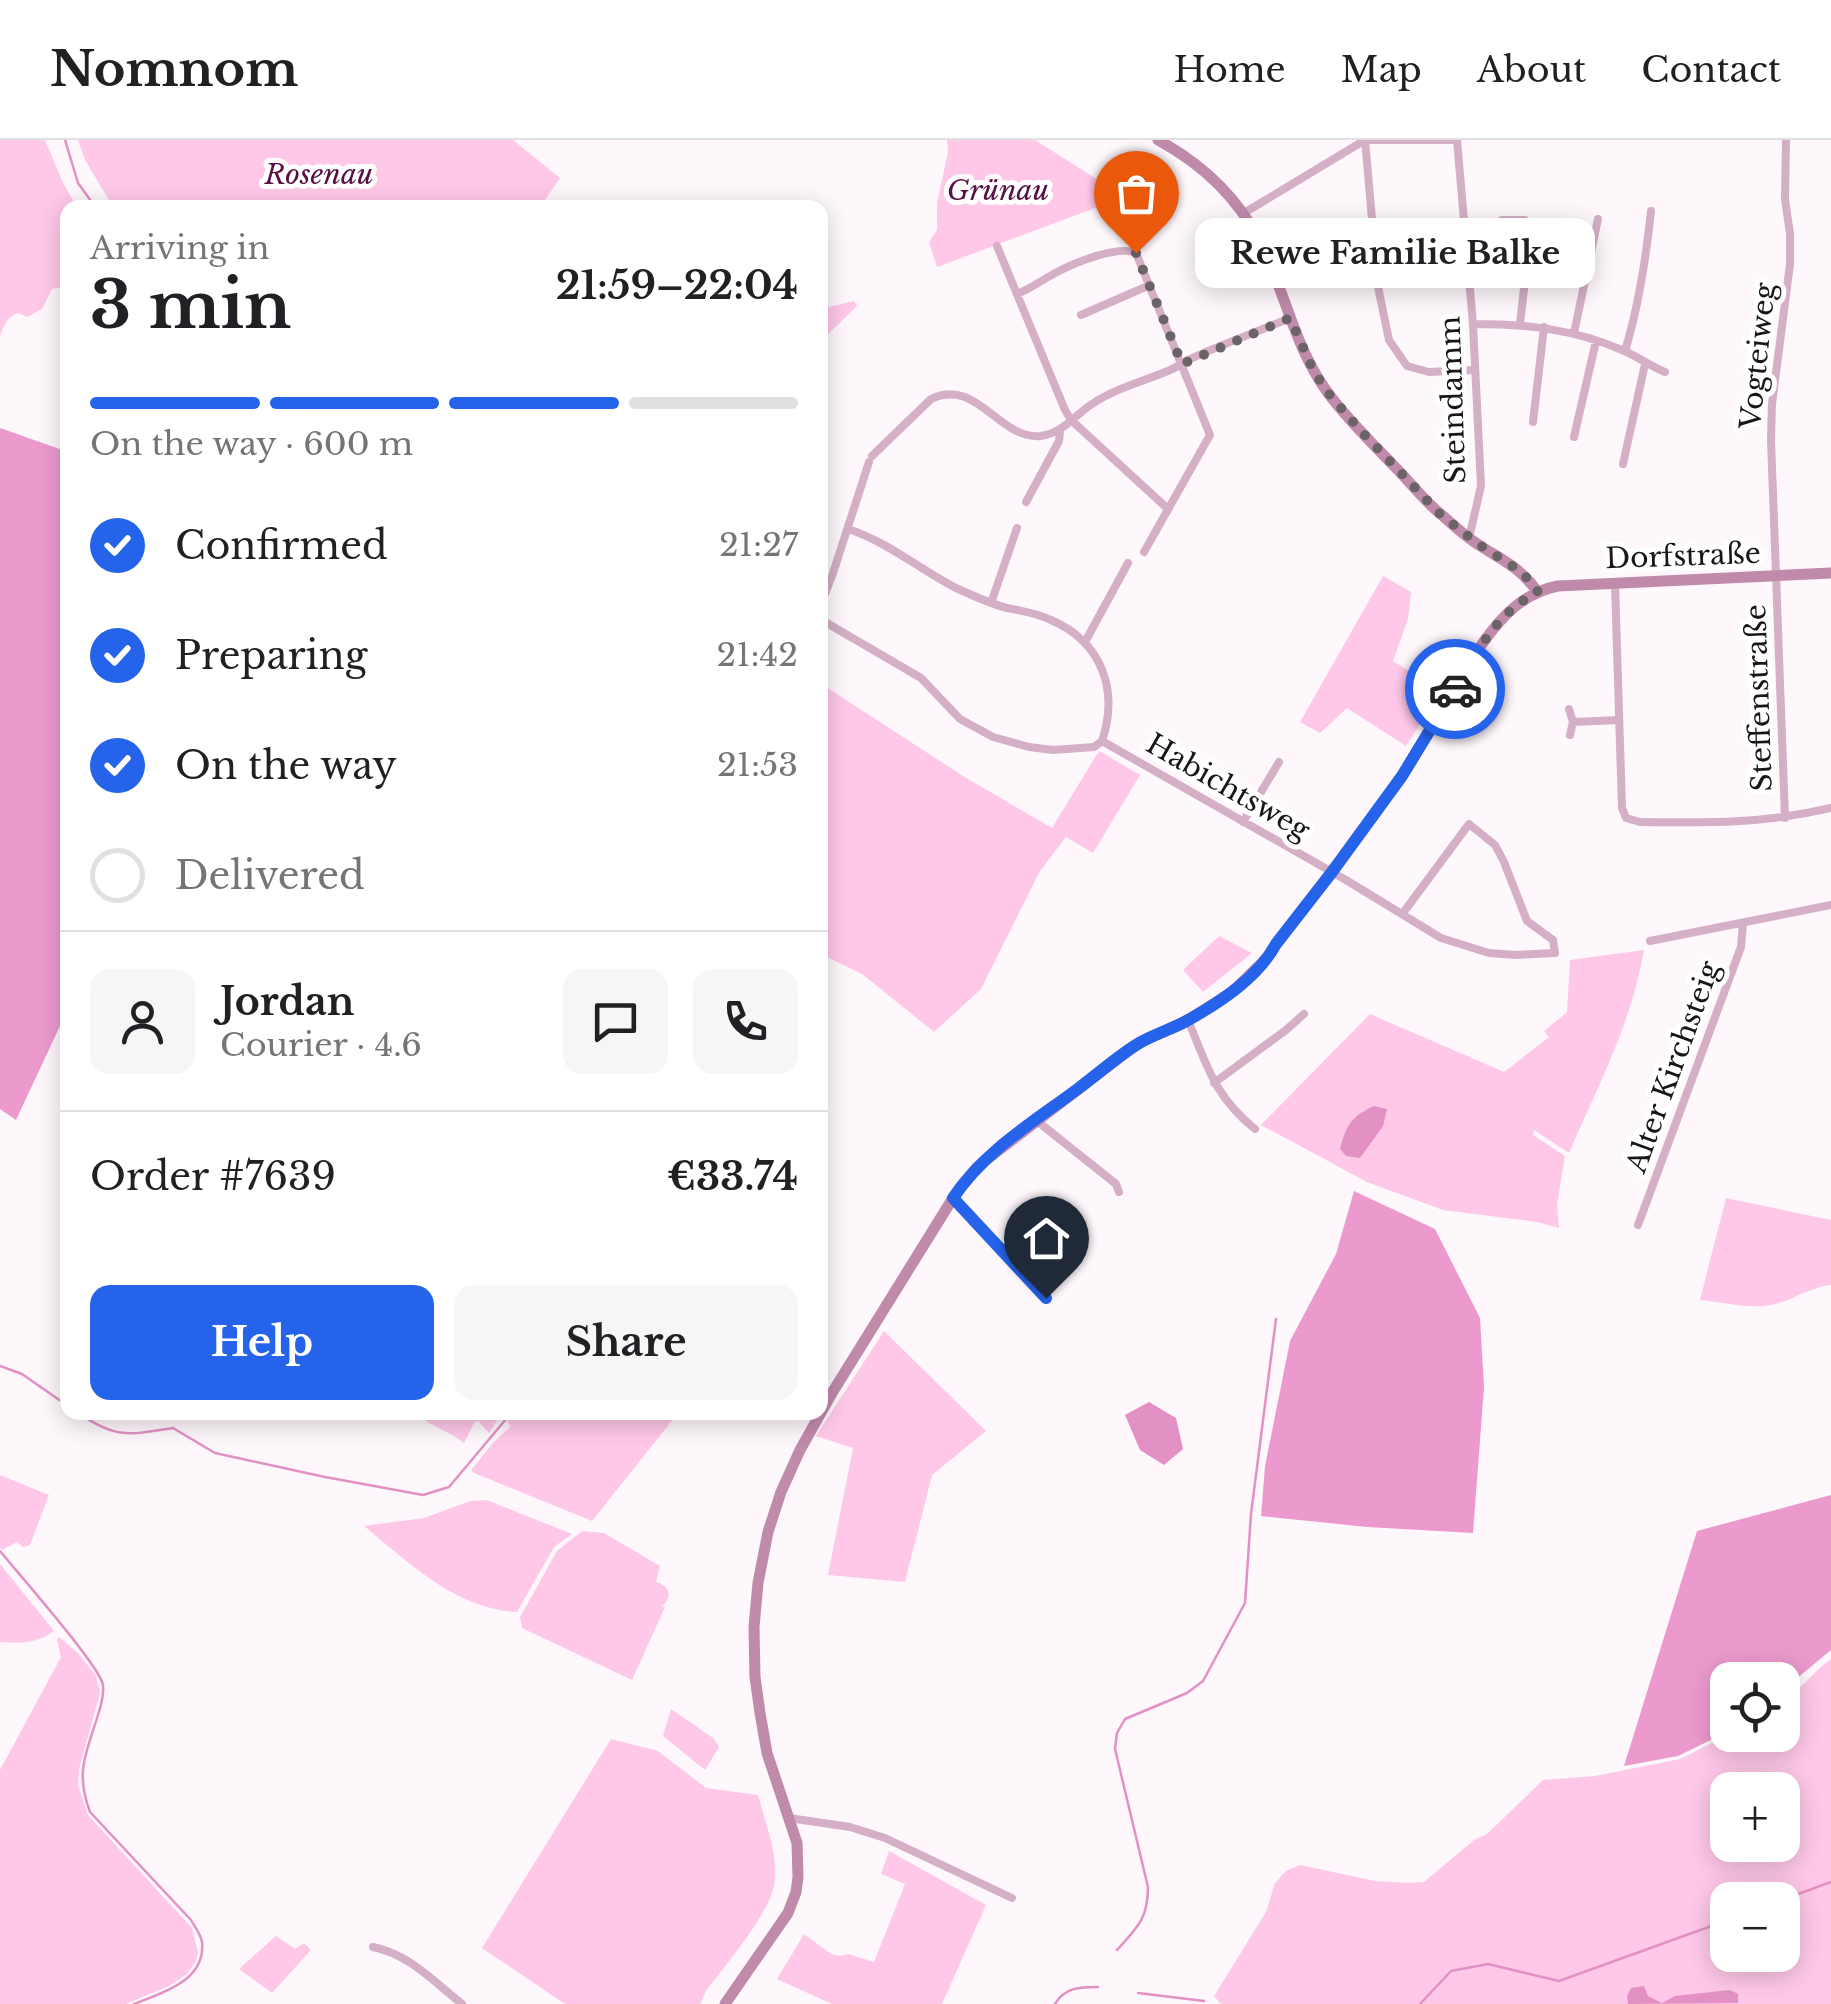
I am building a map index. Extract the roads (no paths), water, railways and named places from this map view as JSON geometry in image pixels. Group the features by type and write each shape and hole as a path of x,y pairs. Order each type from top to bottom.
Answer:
{"main road":[{"path":"828,1400 976,1166 1139,1043 1188,1020 1233,991 1268,957 1402,776 1495,626 1513,607 1538,592 1522,572 1470,538 1424,498 1329,394 1314,372 1260,241 1244,213 1203,169 1158,140"},
{"name":"Dorfstraße","path":"1538,592 1558,586 1831,573"},
{"path":"725,2004 788,1912 796,1892 797,1843 767,1753 755,1677 756,1603 768,1532 786,1481 817,1420"}],"street":[{"path":"1365,140 1378,287 1389,340 1406,366 1428,372 1475,370"},
{"path":"1244,213 1365,140 1455,140"},
{"name":"Steindamm","path":"1455,140 1474,324 1481,486 1470,538"},
{"name":"Vogteiweg","path":"1778,578 1771,440 1790,264 1786,140"},
{"path":"1625,350 1645,265 1651,211"},
{"path":"1574,333 1598,219"},
{"path":"1502,220 1525,220 1526,271 1520,324"},
{"path":"997,246 1071,420 1168,509"},
{"path":"1017,294 1092,258 1129,250 1136,253 1210,435 1144,552"},
{"path":"1276,281 1375,250"},
{"path":"1080,315 1150,285"},
{"path":"828,585 871,459 931,399 948,393 970,399 1013,428 1044,436 1060,431 1104,397 1290,318"},
{"path":"1474,324 1520,324 1574,333 1625,350 1665,372"},
{"path":"1533,422 1544,327"},
{"path":"1574,437 1596,340"},
{"path":"1622,464 1645,364"},
{"path":"1026,502 1059,442 1060,431"},
{"path":"991,602 1017,528"},
{"path":"828,624 921,678 960,719 993,737 1052,750 1094,747 1102,742 1109,715 1108,689 1099,663 1085,642 1048,618 991,602 938,578 871,536 848,529"},
{"path":"1085,642 1128,563"},
{"name":"Steffenstraße","path":"1778,578 1785,818"},
{"path":"1614,584 1622,808 1626,818 1640,822 1724,823 1785,818 1831,808"},
{"path":"1569,709 1573,722 1570,736"},
{"path":"1573,722 1619,720"},
{"name":"Habichtsweg","path":"1102,742 1440,938 1516,956 1555,952 1552,940 1527,922 1495,845 1470,824 1403,914"},
{"path":"1243,822 1278,762"},
{"path":"1650,941 1831,905"},
{"name":"Alter Kirchsteig","path":"1638,1225 1741,946 1742,923"},
{"path":"1214,1083 1304,1014"},
{"path":"1188,1020 1214,1083 1233,1112 1254,1130"},
{"path":"1036,1120 1116,1184 1120,1192"},
{"path":"953,1198 1046,1298"},
{"path":"789,1818 850,1827 886,1838 1012,1898"},
{"path":"373,1947 406,1958 462,2004"}],"waterway":[{"path":"65,140 78,183 90,200"},
{"path":"1117,1950 1140,1922 1148,1887 1115,1749 1117,1733 1125,1719 1187,1693 1203,1681 1245,1603 1251,1514 1276,1319"},
{"path":"0,1366 22,1374 60,1400"},
{"path":"90,1420 123,1433 173,1428 215,1453 423,1495 449,1487 505,1420"},
{"path":"0,1551 74,1640 103,1685 84,1763 83,1785 90,1812 191,1920 201,1939 201,1955 190,1976 169,1990 134,2004"},
{"path":"1800,1893 1831,1882"},
{"path":"1420,2004 1451,1971 1488,1964 1559,1981 1710,1926"},
{"path":"1055,2004 1068,1991 1098,1987"},
{"path":"1138,1993 1204,2001"}],"place":[{"name":"Rewe Familie Balke","path":"1136,253"}],"park label":[{"name":"Rosenau","path":"319,174"},
{"name":"Grünau","path":"998,190"}]}
